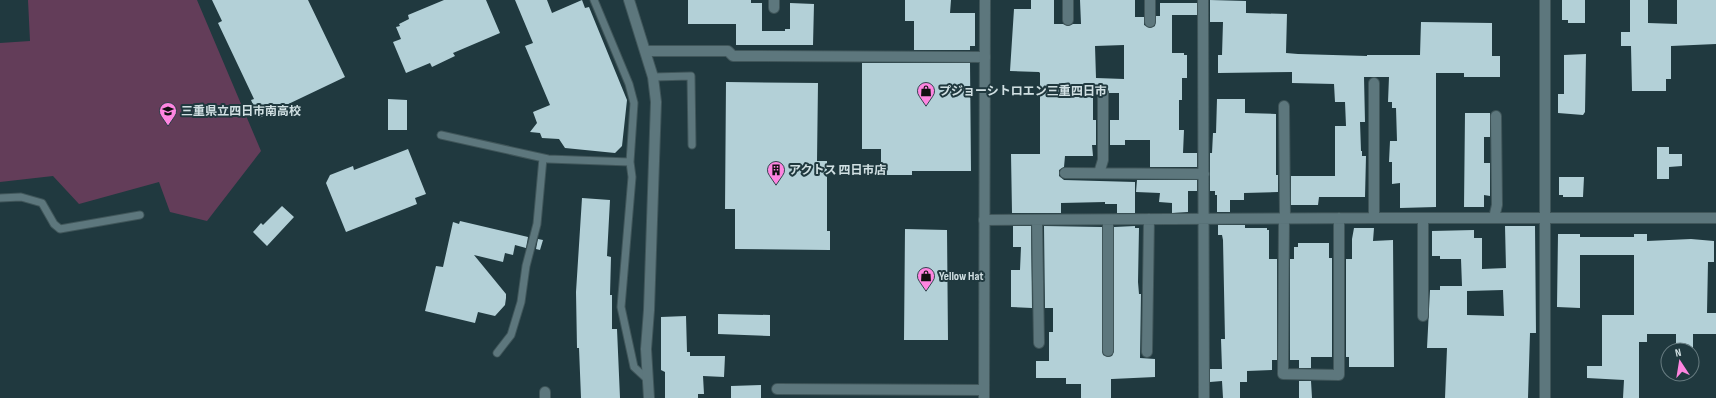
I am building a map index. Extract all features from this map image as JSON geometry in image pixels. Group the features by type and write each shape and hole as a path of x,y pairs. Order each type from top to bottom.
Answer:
{"street":[{"path":"629,0 653,77 656,102 649,310 646,349 647,378 650,398"},
{"path":"777,389 813,394 984,394 985,0"},
{"path":"1068,0 1068,20"},
{"path":"1150,0 1150,22"},
{"path":"1203,0 1205,219 1204,398"},
{"path":"1545,0 1546,398"},
{"path":"645,52 728,51 733,56 985,56"},
{"path":"1374,83 1374,218"},
{"path":"1099,173 1103,160 1103,92"},
{"path":"1284,106 1285,218 1283,374 1339,375 1340,218"},
{"path":"1494,218 1497,205 1496,116"},
{"path":"1066,173 1204,174"},
{"path":"1423,218 1423,316"},
{"path":"984,220 1716,218"},
{"path":"1147,352 1149,219"},
{"path":"1037,220 1039,343"},
{"path":"1108,220 1108,351"}],"lane":[{"path":"594,0 629,84 634,103 630,162 632,177 621,307 634,367 647,378"},
{"path":"653,77 691,76 692,145"},
{"path":"441,135 543,158 630,162"},
{"path":"497,353 511,335 521,302 526,266 537,224 543,158"},
{"path":"0,198 21,197 42,203 54,224 60,229 140,215"}],"shaded area":[{"name":"三重県立四日市南高校","path":"28,0 197,0 261,151 207,221 170,212 159,182 79,204 53,176 0,182 0,43 30,41"}],"building":[{"path":"212,0 308,0 345,77 259,118 251,100 254,99 218,23 222,21"},
{"path":"444,0 486,0 500,33 453,53 455,56 432,67 430,63 406,73 393,42 401,39 396,27 400,26 399,24 409,19 408,15"},
{"path":"515,0 547,0 552,13 582,0 585,8 589,7 627,100 622,146 615,153 565,148 559,139 542,138 540,133 530,132 537,123 533,112 550,105 525,46 533,43"},
{"path":"688,0 751,0 751,3 762,3 762,31 785,31 785,29 790,29 790,3 814,4 813,45 736,45 736,24 688,24"},
{"path":"905,0 951,0 950,13 975,13 975,46 970,46 970,50 914,50 914,21 905,21"},
{"path":"1031,0 1054,0 1054,24 1063,24 1068,26 1073,24 1081,24 1080,0 1135,0 1135,17 1144,17 1144,25 1150,28 1155,26 1156,16 1160,16 1160,3 1197,3 1197,15 1172,15 1172,53 1184,53 1184,55 1187,55 1187,78 1182,78 1182,100 1179,100 1179,130 1184,130 1183,153 1197,153 1197,167 1150,167 1150,140 1125,140 1125,145 1110,145 1110,120 1119,120 1119,93 1109,93 1107,88 1103,87 1098,89 1096,93 1093,93 1093,120 1096,120 1096,145 1092,145 1093,156 1065,156 1064,167 1059,170 1059,176 1064,180 1135,182 1135,213 1117,213 1117,204 1105,204 1105,202 1061,203 1061,213 1012,213 1011,154 1040,154 1040,73 1010,71 1014,9 1031,9","holes":["1124,45 1124,79 1096,78 1095,46"]},
{"path":"1210,0 1246,1 1246,13 1287,14 1286,53 1298,54 1367,56 1420,55 1421,22 1492,23 1492,56 1500,56 1500,77 1464,77 1464,73 1436,73 1436,207 1400,208 1400,183 1392,184 1392,162 1389,162 1390,141 1397,141 1396,108 1392,108 1392,102 1388,102 1389,77 1364,77 1365,122 1360,122 1361,151 1362,156 1366,156 1365,197 1319,197 1318,205 1291,205 1291,176 1335,176 1335,126 1346,126 1345,102 1335,102 1334,84 1292,83 1292,72 1218,73 1218,55 1222,55 1223,22 1210,22"},
{"path":"1562,0 1585,0 1585,23 1568,23 1568,20 1562,20"},
{"path":"1630,0 1648,0 1648,23 1677,24 1677,0 1716,0 1716,44 1671,46 1671,79 1666,79 1666,91 1632,91 1631,46 1621,46 1621,32 1630,32"},
{"path":"1586,54 1585,112 1583,115 1558,113 1558,94 1564,94 1564,55"},
{"name":"プジョーシトロエン三重四日市","path":"862,63 970,63 971,171 912,171 912,175 881,175 881,149 862,149"},
{"name":"アクトス 四日市店","path":"726,82 818,83 817,161 827,161 827,231 830,231 830,250 735,249 735,209 725,209"},
{"path":"388,99 407,100 407,130 388,130"},
{"path":"1217,99 1245,99 1245,113 1276,114 1276,175 1278,175 1278,192 1244,193 1244,200 1230,200 1230,212 1217,212 1217,195 1215,195 1215,191 1210,191 1210,153 1212,153 1213,133 1216,133"},
{"path":"1465,113 1490,113 1490,137 1484,137 1484,163 1490,163 1490,196 1484,195 1484,207 1464,207"},
{"path":"1657,147 1669,147 1669,154 1682,154 1682,166 1669,167 1669,179 1657,179"},
{"path":"408,149 426,194 415,198 417,204 346,232 326,183 330,175 353,166 354,170"},
{"path":"1559,177 1584,177 1583,197 1563,197 1563,195 1559,195"},
{"path":"1137,180 1197,180 1197,191 1188,191 1188,212 1172,213 1172,203 1159,202 1160,193 1136,192"},
{"path":"582,198 610,200 607,256 611,257 610,295 612,295 612,329 617,329 620,398 581,398 579,348 577,348 576,292"},
{"path":"282,206 294,217 267,246 253,232 261,223 263,225"},
{"path":"460,221 528,237 526,248 515,245 513,255 505,253 503,262 474,255 506,294 505,305 495,316 478,312 475,323 425,311 436,266 443,267 453,222 459,224"},
{"path":"1218,225 1245,225 1245,228 1267,228 1267,230 1269,230 1269,259 1277,259 1277,360 1272,360 1272,370 1247,371 1247,382 1240,382 1240,398 1223,398 1222,381 1210,382 1210,369 1222,369 1221,339 1225,339 1223,240 1222,235 1218,235"},
{"path":"1013,226 1031,226 1032,308 1011,307 1011,270 1020,270 1021,247 1013,247"},
{"path":"1044,226 1102,227 1102,351 1103,355 1108,357 1112,356 1114,351 1114,227 1135,226 1135,228 1139,228 1138,282 1139,294 1141,294 1140,358 1155,359 1155,377 1111,379 1111,398 1081,398 1081,384 1066,384 1066,378 1036,378 1036,361 1049,361 1049,332 1053,332 1053,308 1045,308"},
{"path":"1505,226 1535,226 1536,333 1530,333 1528,398 1445,398 1447,348 1427,348 1430,290 1440,290 1440,286 1462,286 1461,259 1440,259 1440,256 1432,256 1432,231 1474,230 1474,238 1482,238 1482,269 1506,268","holes":["1503,290 1504,316 1467,315 1467,291"]},
{"path":"1354,228 1374,228 1373,241 1393,240 1394,367 1349,367 1349,357 1346,357 1346,259 1352,259 1352,239"},
{"name":"Yellow Hat","path":"905,229 947,230 948,340 904,340"},
{"path":"1558,234 1580,234 1580,237 1634,237 1634,234 1647,234 1647,241 1691,239 1714,241 1714,262 1708,262 1707,313 1716,313 1716,334 1693,334 1693,342 1676,342 1676,334 1647,334 1647,342 1639,342 1639,398 1623,398 1624,380 1587,378 1587,366 1602,366 1602,315 1634,315 1634,255 1580,255 1580,308 1557,307"},
{"path":"538,239 543,240 540,250 536,249"},
{"path":"1298,243 1329,243 1329,258 1332,258 1332,357 1311,357 1311,368 1299,368 1299,360 1290,360 1290,259 1294,259 1294,247 1298,247"},
{"path":"718,314 770,315 770,336 718,334"},
{"path":"686,316 687,352 690,352 690,356 725,356 724,377 703,376 704,394 698,394 698,398 665,398 665,372 661,370 661,317"},
{"path":"1299,381 1311,381 1312,398 1299,398"},
{"path":"761,385 761,398 731,398 731,386"}],"place":[{"name":"プジョーシトロエン三重四日市","path":"926,106"},
{"name":"三重県立四日市南高校","path":"168,126"},
{"name":"アクトス 四日市店","path":"776,185"},
{"name":"Yellow Hat","path":"926,291"}]}
